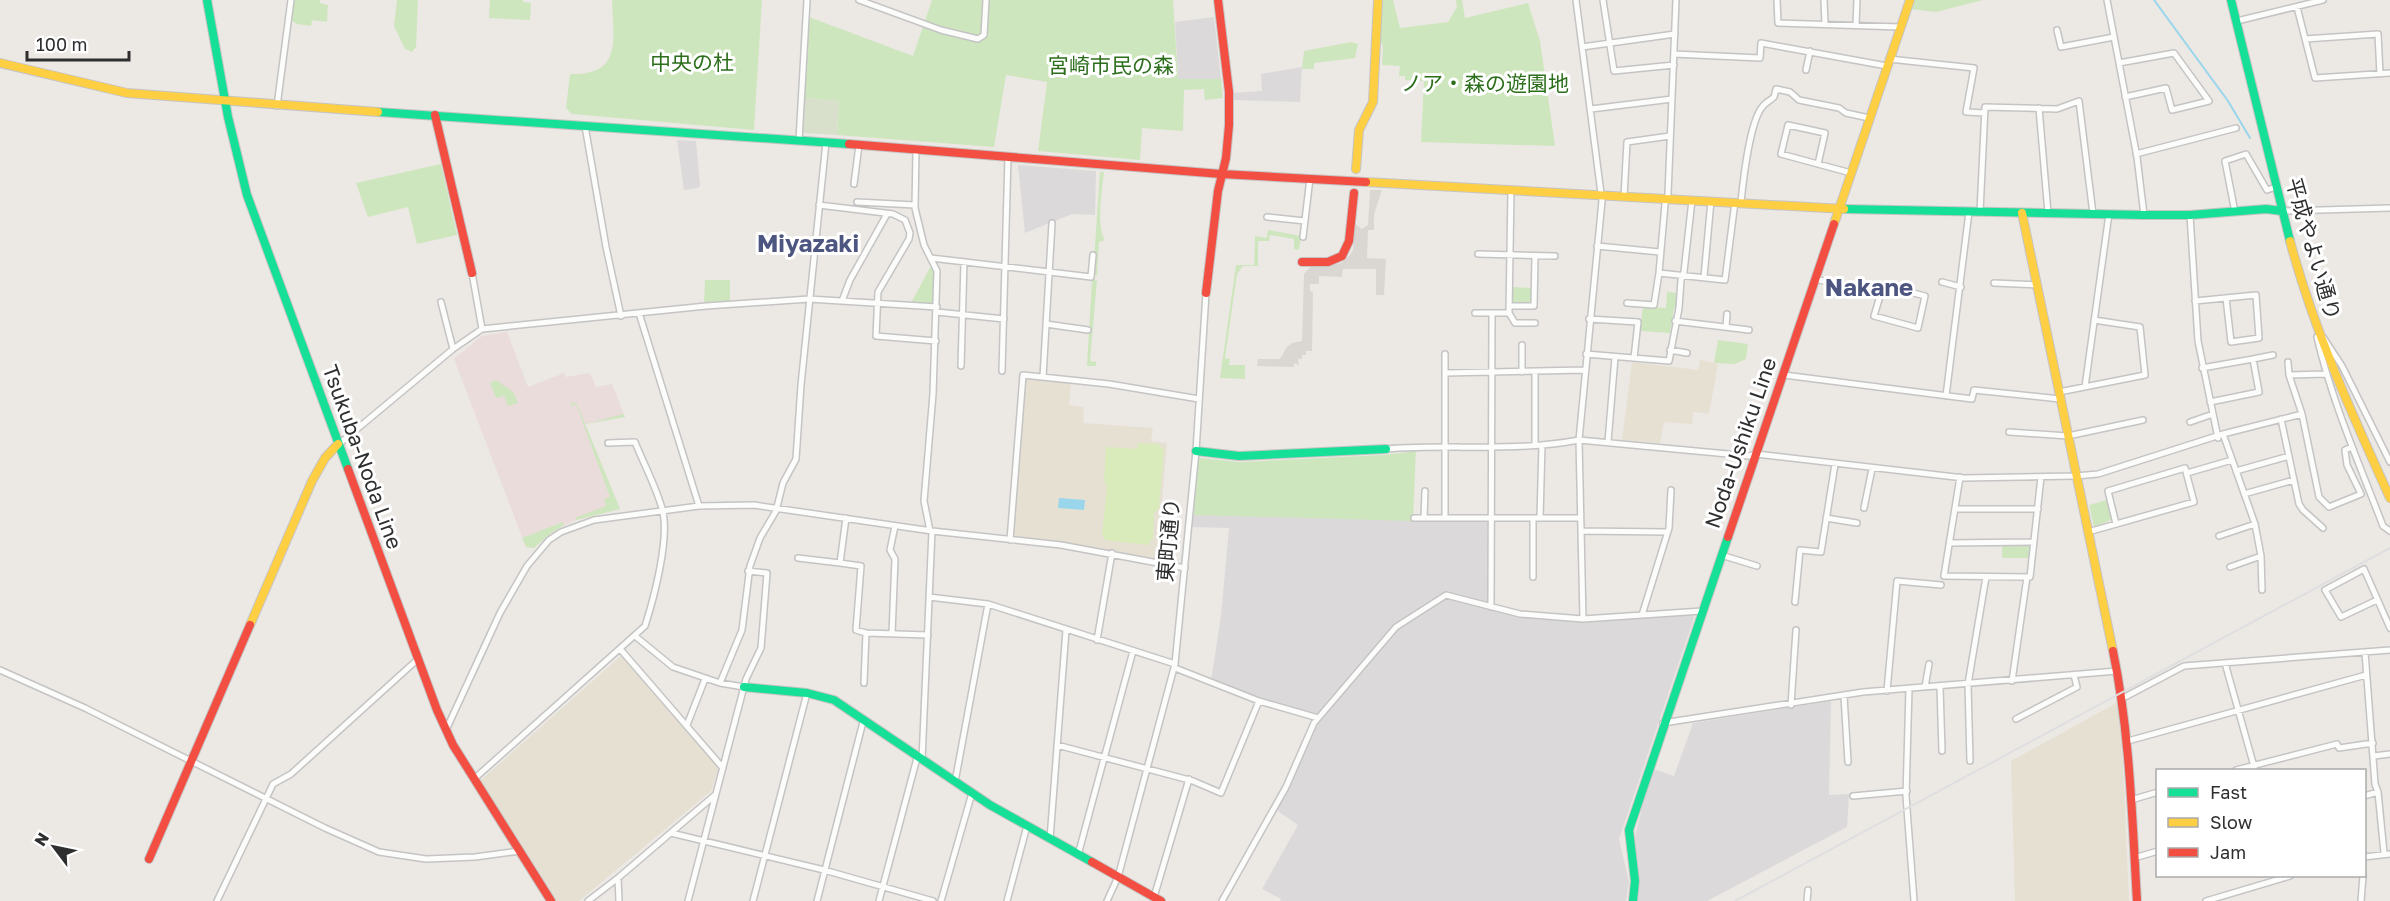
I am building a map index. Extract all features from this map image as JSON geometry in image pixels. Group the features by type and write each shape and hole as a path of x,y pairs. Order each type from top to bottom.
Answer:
{"street":[{"name":"Tsukuba-Noda Line","path":"207,0 224,100 247,195 418,659 446,730 550,901"},
{"path":"277,106 291,0"},
{"path":"799,140 807,0"},
{"path":"859,0 941,30 978,39 984,35 986,0"},
{"name":"東町通り","path":"1107,901 1118,877 1175,666 1196,451 1206,293 1229,125 1229,92 1218,0"},
{"path":"1356,169 1359,130 1373,102 1378,0"},
{"path":"1578,0 1601,196 1579,440 1583,619"},
{"path":"1603,0 1614,71 1674,65"},
{"path":"1627,303 1654,305 1666,199 1676,0"},
{"path":"1777,0 1778,23 1900,27"},
{"path":"1824,0 1824,24"},
{"path":"1856,25 1857,0"},
{"name":"Noda-Ushiku Line","path":"1633,901 1635,881 1629,830 1663,723 1784,375 1910,0"},
{"path":"2107,0 2136,153 2144,215"},
{"name":"平成やよい通り","path":"2231,0 2297,272 2314,323 2338,382 2390,498"},
{"path":"2237,21 2323,0"},
{"path":"2297,7 2315,78 2390,73"},
{"path":"2057,30 2061,47 2114,37"},
{"path":"1582,47 1675,34"},
{"path":"2305,39 2378,34 2380,74"},
{"path":"1674,54 1760,58 1761,43 1888,63 1974,68 1966,112 1985,113"},
{"path":"1806,70 1810,51"},
{"path":"2119,63 2174,53 2209,101 2172,110 2166,88 2125,97"},
{"path":"0,63 127,93 277,106 799,140 1221,174 1839,209 2190,215 2266,209 2282,211 2390,208"},
{"path":"1659,273 1725,280 1755,122 1761,107 1774,97 1776,89 1790,92 1799,100 1839,108 1846,113 1869,118"},
{"path":"1591,109 1672,99"},
{"path":"1980,212 1985,107 2057,109 2079,101 2093,214"},
{"path":"2039,108 2048,213"},
{"path":"435,115 472,273 482,329"},
{"path":"1789,118 1781,154 1851,173"},
{"path":"1788,125 1825,133 1818,164"},
{"path":"585,126 606,247 621,316"},
{"path":"2136,153 2236,128"},
{"path":"1624,197 1627,142 1670,136"},
{"path":"720,683 742,630 748,572 757,546 777,508 783,483 796,459 826,142"},
{"path":"854,184 860,145"},
{"path":"879,901 920,759 928,635 931,531 924,501 936,341 937,271 918,226 915,206 916,149"},
{"path":"2235,212 2225,161 2246,154 2267,190 2276,188"},
{"path":"1002,372 1008,157"},
{"path":"1303,237 1310,178"},
{"path":"1511,190 1509,313 1515,323 1535,323"},
{"path":"1302,262 1337,260 1345,255 1349,244 1354,193"},
{"path":"1586,354 1669,361 1683,276 1692,200"},
{"path":"857,201 915,206"},
{"path":"1704,277 1711,201"},
{"path":"819,205 887,214 905,220 910,233 878,292 876,336 936,341"},
{"path":"1946,396 1969,212"},
{"path":"2022,213 2123,698 2128,741 2137,901"},
{"path":"842,301 850,280 887,214"},
{"path":"2085,387 2109,214"},
{"path":"2190,215 2202,368 2213,414 2255,524 2261,556 2262,590"},
{"path":"1267,217 1305,221"},
{"path":"1043,377 1052,223"},
{"path":"1597,246 1660,252"},
{"path":"1478,254 1555,256"},
{"path":"931,258 1091,277 1093,255"},
{"path":"1509,306 1534,306 1534,256"},
{"path":"961,366 964,262"},
{"path":"1816,279 1880,297"},
{"path":"1942,282 1961,287"},
{"path":"1994,283 2037,285"},
{"path":"1883,285 1925,296 1918,328 1874,316 1880,297 1883,285"},
{"path":"2195,301 2256,295 2259,338 2231,342 2226,298"},
{"path":"149,859 312,481 325,458 338,444 453,349 482,329 810,299 937,309 962,315 1004,319"},
{"path":"441,302 453,349"},
{"path":"639,313 699,506"},
{"path":"1475,313 1509,313"},
{"path":"1491,313 1491,607"},
{"path":"1726,327 1727,314"},
{"path":"1589,319 1638,322 1634,358"},
{"path":"1784,375 1972,399 1974,390 2059,396 2085,387 2145,375 2140,327 2094,320"},
{"path":"1675,321 1749,330"},
{"path":"2314,323 2326,374 2352,447 2383,526 2390,531"},
{"path":"2314,323 2342,366 2390,462"},
{"path":"1046,324 1088,330"},
{"path":"1522,345 1522,372"},
{"path":"1670,350 1687,353"},
{"path":"1445,354 1445,518"},
{"path":"2202,368 2273,355"},
{"path":"1608,442 1615,357"},
{"path":"2210,402 2259,392 2253,359"},
{"path":"2288,362 2289,375 2302,414 2319,497 2329,507 2361,494 2347,465 2345,450 2352,447"},
{"path":"1445,373 1584,370"},
{"path":"1533,577 1539,445 1535,372"},
{"path":"2289,375 2326,374"},
{"path":"1010,540 1023,375 1108,384 1198,399"},
{"path":"2190,422 2213,414"},
{"path":"1196,451 1239,456 1444,446 1539,445 1579,440 1749,456 1756,454 1872,469 1960,477 2076,476 2098,474 2302,414"},
{"path":"2281,419 2299,504 2302,510 2323,528"},
{"path":"2009,432 2068,436 2143,420"},
{"path":"474,778 621,650 645,626 652,605 664,539 663,511 635,442 608,443"},
{"path":"2236,471 2289,456"},
{"path":"2187,473 2232,460"},
{"path":"1795,602 1800,550 1821,552 1835,464"},
{"path":"2088,532 2194,502 2186,468 2108,491 2116,524"},
{"path":"1864,508 1872,469"},
{"path":"1960,477 1944,576 2027,577"},
{"path":"2012,681 2027,577 2030,577 2041,477"},
{"path":"2244,494 2294,480"},
{"path":"1642,615 1667,532 1671,490"},
{"path":"1424,518 1425,491"},
{"path":"446,730 500,613 526,566 549,540 576,525 594,520 699,506 740,505 777,508 931,531 1061,545 1185,568"},
{"path":"1955,509 2038,509"},
{"path":"840,563 846,518"},
{"path":"1414,518 1580,518"},
{"path":"1826,518 1857,523"},
{"path":"2219,536 2255,524"},
{"path":"892,634 896,559 891,550 895,526"},
{"path":"1581,531 1667,532"},
{"path":"1949,543 2034,542"},
{"path":"1097,640 1112,554"},
{"path":"1721,555 1757,566"},
{"path":"2230,567 2261,556"},
{"path":"798,558 861,566 856,630 866,633 928,635"},
{"path":"2377,600 2340,617 2325,590 2364,569 2390,628"},
{"path":"688,901 744,687 761,648 767,573 748,572"},
{"path":"1970,761 1968,684 1986,577"},
{"path":"1887,691 1897,581 1941,585"},
{"path":"1222,901 1286,787 1318,718 1396,627 1446,595 1520,614 1583,619 1702,610"},
{"path":"929,597 988,604 1175,666 1259,701 1318,718"},
{"path":"955,782 988,604"},
{"path":"1050,839 1066,630"},
{"path":"1791,705 1796,630"},
{"path":"864,683 866,633"},
{"path":"635,636 673,667 705,679 744,687 807,693 834,700 863,722 972,793 1158,899 1189,779"},
{"path":"621,650 723,768"},
{"path":"2123,698 2184,666 2390,650"},
{"path":"1078,855 1132,651"},
{"path":"2365,652 2375,784 2387,853 2366,857"},
{"path":"217,901 273,784 291,774 418,659"},
{"path":"2225,663 2254,768 2337,744 2340,747 2373,743"},
{"path":"1925,687 1929,664"},
{"path":"0,670 85,708 379,852 426,859 475,857 520,851"},
{"path":"1663,723 1887,691 2117,671"},
{"path":"2016,719 2077,687 2074,675"},
{"path":"2128,741 2366,675"},
{"path":"687,725 705,679"},
{"path":"1940,687 1942,751"},
{"path":"1909,689 1907,791 1914,901"},
{"path":"753,901 807,693"},
{"path":"1844,696 1848,762"},
{"path":"1057,745 1189,779 1221,793 1259,701"},
{"path":"816,901 863,722"},
{"path":"2374,756 2390,754"},
{"path":"1853,796 1907,791"},
{"path":"2131,800 2156,792"},
{"path":"2366,795 2378,792"},
{"path":"941,901 972,793"},
{"path":"588,901 618,879 716,794"},
{"path":"1007,901 1027,826"},
{"path":"671,833 824,870 933,901"},
{"path":"2134,858 2156,851"},
{"path":"2208,901 2284,877"},
{"path":"2361,901 2362,877"},
{"path":"618,879 619,901"},
{"path":"1807,901 1808,890"}],"shaded area":[{"path":"1214,17 1221,79 1178,79 1175,22"},
{"path":"1302,67 1300,102 1233,100 1233,93 1262,91 1261,74"},
{"path":"677,140 696,141 700,185 698,188 684,190"},
{"path":"1018,165 1096,171 1095,215 1072,214 1025,233"},
{"path":"1370,190 1382,190 1374,214 1374,230 1368,230 1367,258 1386,259 1384,295 1376,295 1376,269 1343,269 1342,277 1319,276 1319,284 1310,284 1310,291 1313,292 1312,351 1306,351 1302,359 1298,359 1299,366 1295,363 1293,367 1257,366 1258,359 1280,359 1287,347 1292,343 1302,341 1304,274 1310,267 1341,263 1350,255 1353,250 1355,224 1362,229 1368,225"},
{"path":"507,332 528,387 564,373 566,377 590,373 596,387 612,384 625,417 585,424 620,509 576,520 558,528 534,548 526,547 454,359 482,336"},
{"path":"1700,360 1718,364 1709,414 1693,412 1692,424 1664,422 1660,443 1622,440 1632,362 1698,370"},
{"path":"1027,378 1071,383 1069,405 1084,407 1083,423 1153,428 1151,441 1167,443 1157,559 1074,544 1017,538 1013,532 1025,380"},
{"path":"1193,515 1489,521 1489,602 1445,592 1393,626 1319,714 1314,715 1211,681 1221,616 1229,528 1192,527"},
{"path":"1446,598 1517,617 1582,621 1693,614 1694,618 1619,839 1629,882 1626,901 1280,901 1281,899 1262,889 1298,825 1275,809 1316,724 1395,631"},
{"path":"622,655 719,768 711,791 579,901 555,901 480,781"},
{"path":"1831,701 1829,795 1849,794 1847,827 1707,901 1638,901 1640,881 1635,837 1647,787 1653,769 1674,776 1693,723"},
{"path":"2118,702 2122,741 2129,901 2015,901 2011,761"}],"green space":[{"path":"294,0 320,0 320,3 328,5 327,22 312,20 311,26 297,24 291,20"},
{"path":"397,0 418,0 416,47 412,52 405,49 394,26"},
{"path":"490,0 523,0 523,2 531,3 530,20 489,18"},
{"name":"中央の杜","path":"612,0 762,0 754,130 572,114 566,108 570,74 587,73 599,69 607,62 611,52"},
{"name":"宮崎市民の森","path":"932,0 1173,0 1178,79 1221,79 1223,98 1205,100 1204,89 1184,90 1183,131 1142,128 1140,160 1038,151 1047,82 1006,75 994,147 837,135 839,101 804,98 809,17 913,56"},
{"name":"ノア・森の遊園地","path":"1381,0 1393,0 1400,28 1448,22 1457,7 1456,0 1462,0 1465,18 1528,3 1540,41 1555,146 1421,142 1424,81 1405,80 1405,76 1399,76 1400,66 1382,65 1383,47 1379,38"},
{"path":"1915,0 1983,0 1936,12 1911,9"},
{"path":"1351,42 1358,44 1355,58 1314,63 1314,69 1302,69 1304,51"},
{"path":"804,98 839,101 837,135 804,133 802,130"},
{"path":"441,164 457,235 417,244 408,207 368,217 356,183"},
{"path":"1100,172 1104,172 1100,217 1105,240 1099,242 1097,275 1093,275"},
{"path":"1268,230 1301,236 1299,250 1294,249 1294,239 1270,235 1269,241 1258,241 1258,266 1243,266 1237,274 1225,358 1230,359 1229,365 1245,365 1245,379 1220,378 1236,265 1254,265 1255,236 1267,238"},
{"path":"932,264 935,274 935,300 932,303 911,303"},
{"path":"1092,279 1097,280 1090,361 1096,362 1096,366 1087,366"},
{"path":"705,280 730,280 730,301 704,303"},
{"path":"1512,287 1532,288 1530,305 1511,304"},
{"path":"1667,292 1678,293 1677,308 1674,308 1670,333 1640,331 1643,306 1666,308"},
{"path":"1718,340 1748,344 1746,359 1735,364 1714,363"},
{"path":"496,380 513,392 518,403 508,406 504,396 496,398 490,383"},
{"path":"576,402 620,509 576,520 575,518 606,506 604,499 610,497 576,404 571,406 570,404"},
{"path":"624,414 625,417 585,424"},
{"path":"1138,443 1158,444 1164,450 1159,508 1154,513 1153,537 1148,545 1105,540 1102,535 1107,486 1104,480 1106,447 1137,449"},
{"path":"1416,448 1413,521 1193,515 1200,458 1239,462 1383,455 1409,452 1410,449"},
{"path":"2107,500 2113,519 2094,527 2089,505"},
{"path":"563,522 564,525 534,548 526,547 522,538"},
{"path":"2002,545 2029,545 2031,547 2029,558 2002,558"}],"water":[{"path":"1059,498 1085,500 1084,510 1058,508"}],"waterway":[{"path":"2154,0 2228,101 2250,138"}],"railway":[{"path":"1735,901 2390,548"}],"traffic: fast":[{"path":"207,0 228,117 247,195 348,469"},
{"path":"2231,0 2290,241"},
{"path":"378,112 849,144"},
{"path":"1844,209 2144,215 2190,215 2266,209 2282,211"},
{"path":"1196,451 1239,456 1386,449"},
{"path":"1633,901 1635,881 1629,830 1728,537"},
{"path":"744,687 807,693 834,700 990,805 1092,862"}],"traffic: slow":[{"path":"1356,169 1359,130 1373,102 1378,0"},
{"path":"1834,224 1910,0"},
{"path":"0,63 127,93 378,112"},
{"path":"1366,182 1844,209"},
{"path":"2022,213 2113,651"},
{"path":"2290,241 2322,340 2390,498"},
{"path":"250,625 312,481 325,458 338,444"}],"traffic: jam":[{"path":"1206,293 1218,191 1226,158 1229,125 1229,92 1218,0"},
{"path":"435,115 472,273"},
{"path":"849,144 1221,174 1366,182"},
{"path":"1302,262 1328,262 1342,256 1349,241 1354,193"},
{"path":"1728,537 1834,224"},
{"path":"348,469 437,710 453,745 551,901"},
{"path":"149,859 250,625"},
{"path":"2113,651 2127,744 2137,901"},
{"path":"1092,862 1161,901"}],"district":[{"name":"Miyazaki","path":"808,244"},
{"name":"Nakane","path":"1869,288"}]}
